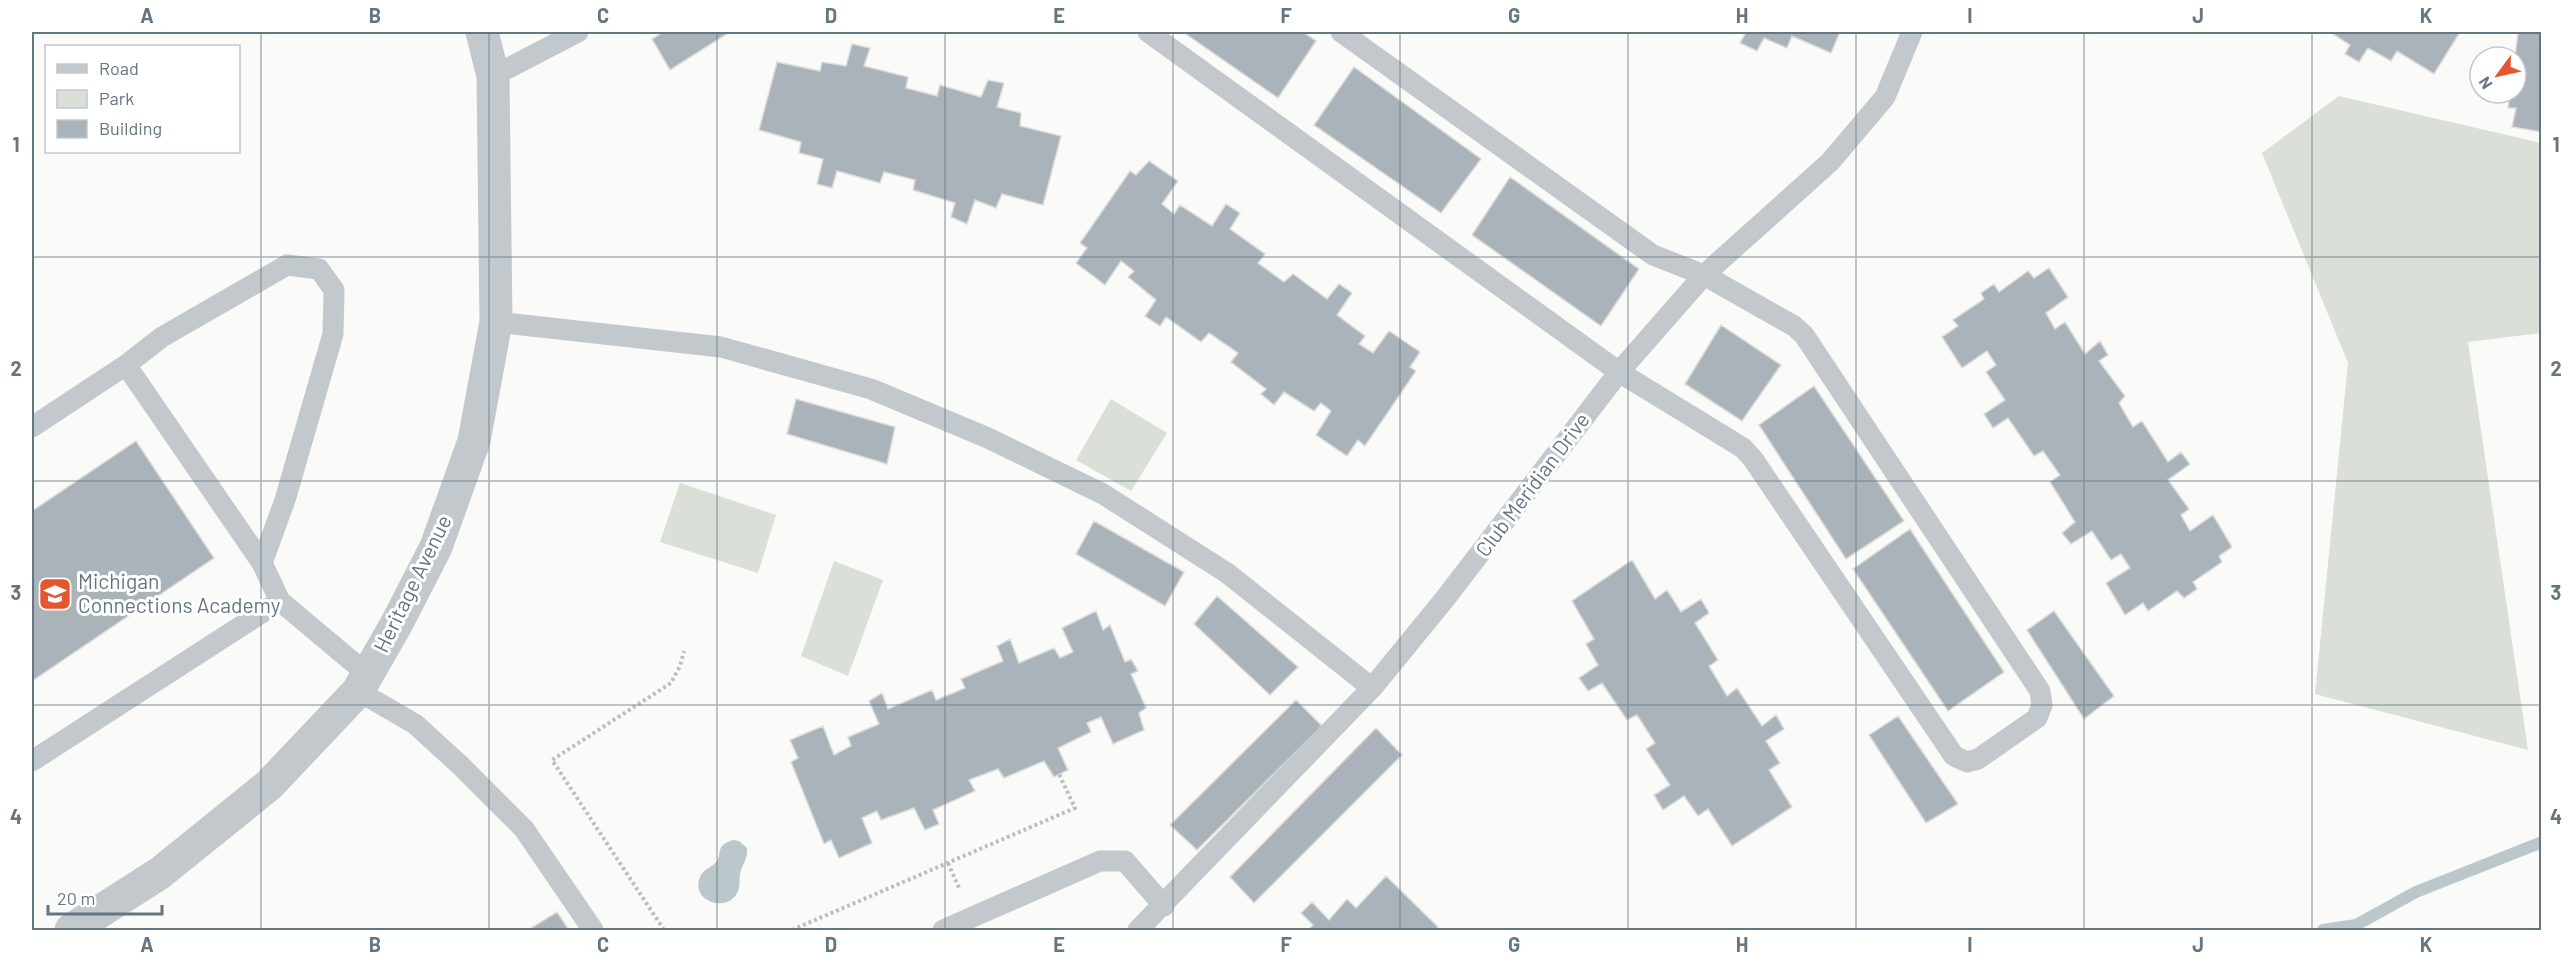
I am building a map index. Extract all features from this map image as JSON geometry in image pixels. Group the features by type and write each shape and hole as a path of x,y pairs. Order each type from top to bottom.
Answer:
{"street":[{"name":"Heritage Avenue","path":"71,930 160,873 269,784 363,682 397,623 436,547 474,441 496,322 493,76 482,32"}],"lane":[{"path":"493,76 578,32"},
{"path":"1148,32 1619,372 1743,448 1753,459 1954,756 1967,762 1978,759 2037,718 2042,705 2040,692 1804,335 1794,326 1704,275 1653,255 1341,32"},
{"name":"Club Meridian Drive","path":"1138,930 1164,906 1372,688 1444,600 1619,372 1704,275 1830,162 1885,97 1912,32"},
{"path":"32,427 126,365 162,337 287,265 320,269 334,290 333,334 285,500 262,562"},
{"path":"496,322 721,347 871,389 956,425 1103,494 1227,573 1372,688"},
{"path":"126,365 262,562 280,601 363,682 415,724 461,766 524,829 594,930"},
{"path":"32,761 280,601"},
{"path":"942,930 1100,861 1125,861 1164,906"}],"path":[{"path":"664,930 552,760 671,683 684,651"},
{"path":"792,930 1076,808 1059,774"}],"green space":[{"path":"2339,96 2541,143 2541,333 2468,342 2528,750 2315,694 2348,363 2262,153"},
{"path":"1111,399 1167,433 1131,491 1076,460"},
{"path":"680,483 776,515 758,573 660,542"},
{"path":"834,561 883,580 848,676 801,656"}],"shaded area":[{"path":"733,840 739,841 747,848 739,888 735,897 728,902 712,902 700,892 698,884 701,875 718,860 723,845"}],"building":[{"path":"663,32 730,32 670,70 652,39"},
{"path":"1183,32 1303,32 1316,41 1278,98"},
{"path":"1738,32 1840,32 1831,53 1792,36 1787,48 1764,38 1757,51 1740,43 1745,34"},
{"path":"2330,32 2460,32 2434,74 2397,51 2391,61 2368,48 2359,62 2345,54 2350,45"},
{"path":"2518,32 2542,32 2542,132 2512,127 2516,108 2508,108 2508,105 2528,105 2528,45 2516,45"},
{"path":"852,44 870,48 864,66 908,77 906,88 937,96 940,85 981,97 988,80 1004,83 997,107 1021,113 1020,126 1061,136 1043,205 1002,194 996,208 975,200 967,224 951,217 955,203 913,190 915,180 884,172 880,183 837,171 832,188 817,184 823,159 799,153 801,142 759,130 777,62 820,71 822,62 846,66"},
{"path":"1354,67 1481,159 1441,213 1314,125"},
{"path":"1149,161 1178,181 1162,204 1174,214 1180,205 1212,226 1226,204 1240,213 1230,229 1265,254 1258,263 1284,282 1293,274 1327,299 1339,284 1352,293 1337,315 1365,336 1359,344 1373,353 1389,331 1420,352 1410,367 1416,371 1365,446 1358,440 1347,456 1316,435 1331,411 1321,403 1314,411 1284,392 1274,405 1261,394 1266,389 1231,362 1238,353 1209,333 1201,342 1166,317 1160,326 1145,316 1156,300 1128,277 1134,271 1121,261 1105,285 1076,263 1087,248 1080,243 1130,171 1136,175"},
{"path":"1510,177 1639,269 1601,326 1472,235"},
{"path":"2049,268 2068,297 2046,313 2055,329 2065,322 2085,354 2100,341 2108,355 2099,361 2125,396 2119,403 2133,427 2142,421 2168,462 2181,452 2190,464 2168,480 2189,509 2181,515 2190,531 2213,515 2232,547 2219,556 2222,562 2193,582 2197,589 2184,598 2177,591 2148,611 2143,603 2125,615 2106,583 2130,568 2121,554 2111,560 2092,531 2071,544 2062,533 2075,522 2050,482 2060,475 2043,451 2034,456 2008,418 1993,428 1984,414 2005,400 1986,372 1996,365 1987,351 1962,368 1942,337 1958,326 1953,320 1984,299 1981,293 1994,284 1999,292 2028,271 2034,278"},
{"path":"1721,325 1781,365 1742,421 1685,384"},
{"path":"1814,386 1904,521 1846,559 1759,425"},
{"path":"796,399 895,427 887,464 787,434"},
{"path":"136,441 214,558 32,681 32,511"},
{"path":"1094,521 1184,572 1165,606 1076,554"},
{"path":"1910,529 2004,672 1948,711 1853,569"},
{"path":"1632,560 1655,599 1667,590 1681,612 1701,599 1709,613 1695,623 1718,660 1709,666 1727,696 1737,688 1762,726 1776,715 1784,729 1766,741 1780,763 1769,770 1792,807 1732,846 1708,809 1698,816 1684,796 1663,810 1654,795 1670,785 1646,749 1655,743 1637,715 1627,720 1602,683 1588,691 1579,678 1598,665 1586,644 1594,639 1572,601"},
{"path":"1217,596 1298,667 1270,695 1194,624"},
{"path":"1096,611 1103,630 1110,625 1125,662 1131,659 1138,671 1131,674 1146,708 1139,713 1144,730 1113,744 1101,717 1087,723 1091,732 1058,748 1068,770 1054,777 1044,761 1004,778 998,769 969,780 975,791 933,810 939,824 925,830 914,808 881,820 877,811 862,818 872,843 839,858 831,840 824,844 791,762 798,758 790,740 823,726 834,755 851,746 848,737 879,724 869,701 882,693 888,709 932,690 936,700 965,688 961,679 1003,661 997,646 1010,639 1019,663 1054,648 1060,658 1073,652 1062,628"},
{"path":"2054,611 2114,696 2084,719 2027,630"},
{"path":"1296,700 1322,726 1197,850 1170,825"},
{"path":"1898,716 1958,804 1926,823 1869,735"},
{"path":"1376,728 1402,755 1254,903 1230,877"},
{"path":"1386,876 1438,927 1435,930 1308,930 1313,925 1301,913 1312,902 1329,920 1347,899 1356,908"},
{"path":"557,912 569,930 528,930"}],"waterway":[{"path":"2323,930 2356,925 2416,892 2542,842"}],"place":[{"name":"Michigan Connections Academy","path":"55,594"}]}
